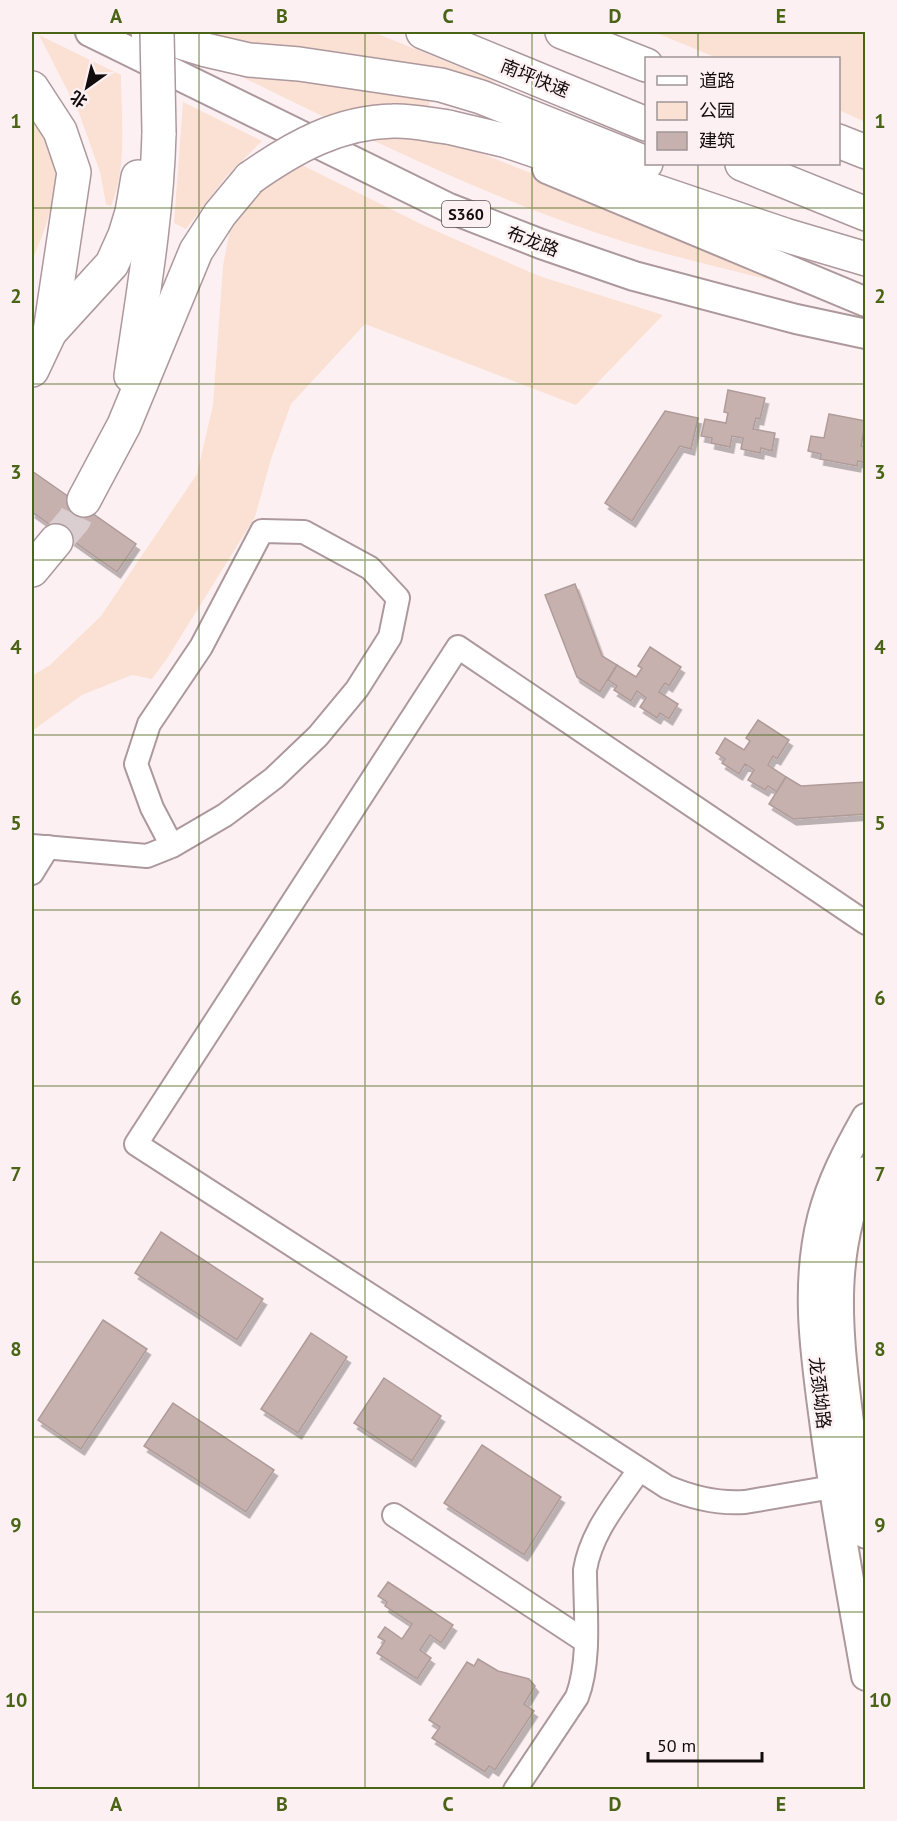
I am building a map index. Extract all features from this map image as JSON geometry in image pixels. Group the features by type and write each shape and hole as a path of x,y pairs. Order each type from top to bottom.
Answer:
{"highway":[{"path":"124,425 149,255 158,165 149,129 137,32"},
{"path":"148,32 206,50 249,60 310,65 441,85 481,97 645,162"},
{"path":"32,370 50,332 111,264 125,235 149,129 157,32"},
{"name":"南坪快速","path":"423,32 645,124"},
{"path":"562,32 645,65"},
{"path":"32,88 60,130 74,172 50,332"},
{"path":"84,500 124,425 196,251 220,214 250,178 280,157 320,136 356,124 395,120 448,127 507,141 785,235 866,259"},
{"path":"840,142 866,152"},
{"path":"652,165 866,251"},
{"path":"744,165 866,214"},
{"path":"32,570 56,541"}],"main road":[{"name":"布龙路","path":"90,32 449,208 541,244 634,276 796,319 866,334"},
{"path":"448,127 866,302"},
{"name":"龙颈坳路","path":"866,1118 834,1179 822,1217 812,1288 813,1333 844,1485 866,1534"},
{"name":"龙颈坳路","path":"866,1171 848,1220 838,1291 844,1485 866,1676"}],"street":[{"path":"32,873 40,847 147,855 172,846 225,815 274,778 318,736 357,689 390,637 398,598 370,568 304,532 262,531 201,646 149,724 136,764 152,808 172,846"},
{"path":"844,1485 745,1502 713,1502 674,1491 136,1144 458,647 866,923"},
{"path":"515,1790 577,1697 584,1674 587,1557 597,1534 639,1470"},
{"path":"394,1515 585,1641"}],"green space":[{"path":"182,32 373,32 497,82 306,55"},
{"path":"654,32 865,32 865,122 840,110 840,57 715,57"},
{"path":"39,35 121,75 122,158 120,175 111,206 106,204 100,172 79,113"},
{"path":"236,74 429,97 430,136 455,143 663,225 790,285 628,243 527,208 429,166"},
{"path":"183,102 262,141 225,178 186,229 174,223"},
{"path":"32,124 42,126 51,140 56,172 48,218 32,260"},
{"path":"300,164 425,226 539,276 663,315 576,405 365,324 291,404 271,459 255,517 152,679 132,675 82,695 32,731 32,676 50,665 101,616 197,474 213,405 223,266 230,229 257,191"}],"building":[{"path":"728,390 765,398 760,419 756,418 753,429 775,433 772,451 761,448 760,453 741,449 743,438 732,436 730,447 711,443 712,438 701,436 705,419 726,423 728,413 724,412"},
{"path":"665,411 698,418 691,449 680,446 632,521 605,503"},
{"path":"829,414 866,421 861,446 866,447 866,463 858,461 857,466 820,459 821,454 808,451 811,436 824,438"},
{"path":"32,471 136,544 117,572 32,512"},
{"path":"575,584 602,656 617,665 600,692 577,677 545,595"},
{"path":"650,647 681,667 669,686 665,683 659,692 678,704 669,719 660,713 657,718 640,707 646,698 637,691 631,701 614,690 617,686 608,680 617,665 636,677 642,668 638,666"},
{"path":"758,720 789,740 777,759 773,756 768,765 786,777 777,792 768,786 765,790 748,780 754,770 745,764 739,774 722,763 725,759 716,753 725,738 744,750 750,741 746,738"},
{"path":"786,777 801,786 866,782 866,814 793,819 769,804"},
{"path":"161,1232 263,1299 237,1340 135,1273"},
{"path":"103,1320 147,1349 81,1449 38,1420"},
{"path":"311,1333 347,1357 298,1433 261,1409"},
{"path":"384,1378 441,1416 412,1461 354,1423"},
{"path":"173,1403 274,1470 246,1512 144,1446"},
{"path":"482,1445 561,1497 524,1555 444,1503"},
{"path":"388,1582 453,1625 441,1643 430,1635 420,1650 431,1658 417,1679 377,1653 385,1641 378,1637 385,1627 402,1639 412,1624 385,1606 387,1602 378,1596"},
{"path":"478,1659 498,1671 529,1679 535,1686 524,1704 534,1711 495,1770 489,1766 485,1772 432,1738 440,1727 429,1720 467,1662 474,1666"}],"tunnel":[{"path":"56,541 74,520 84,500"}]}
